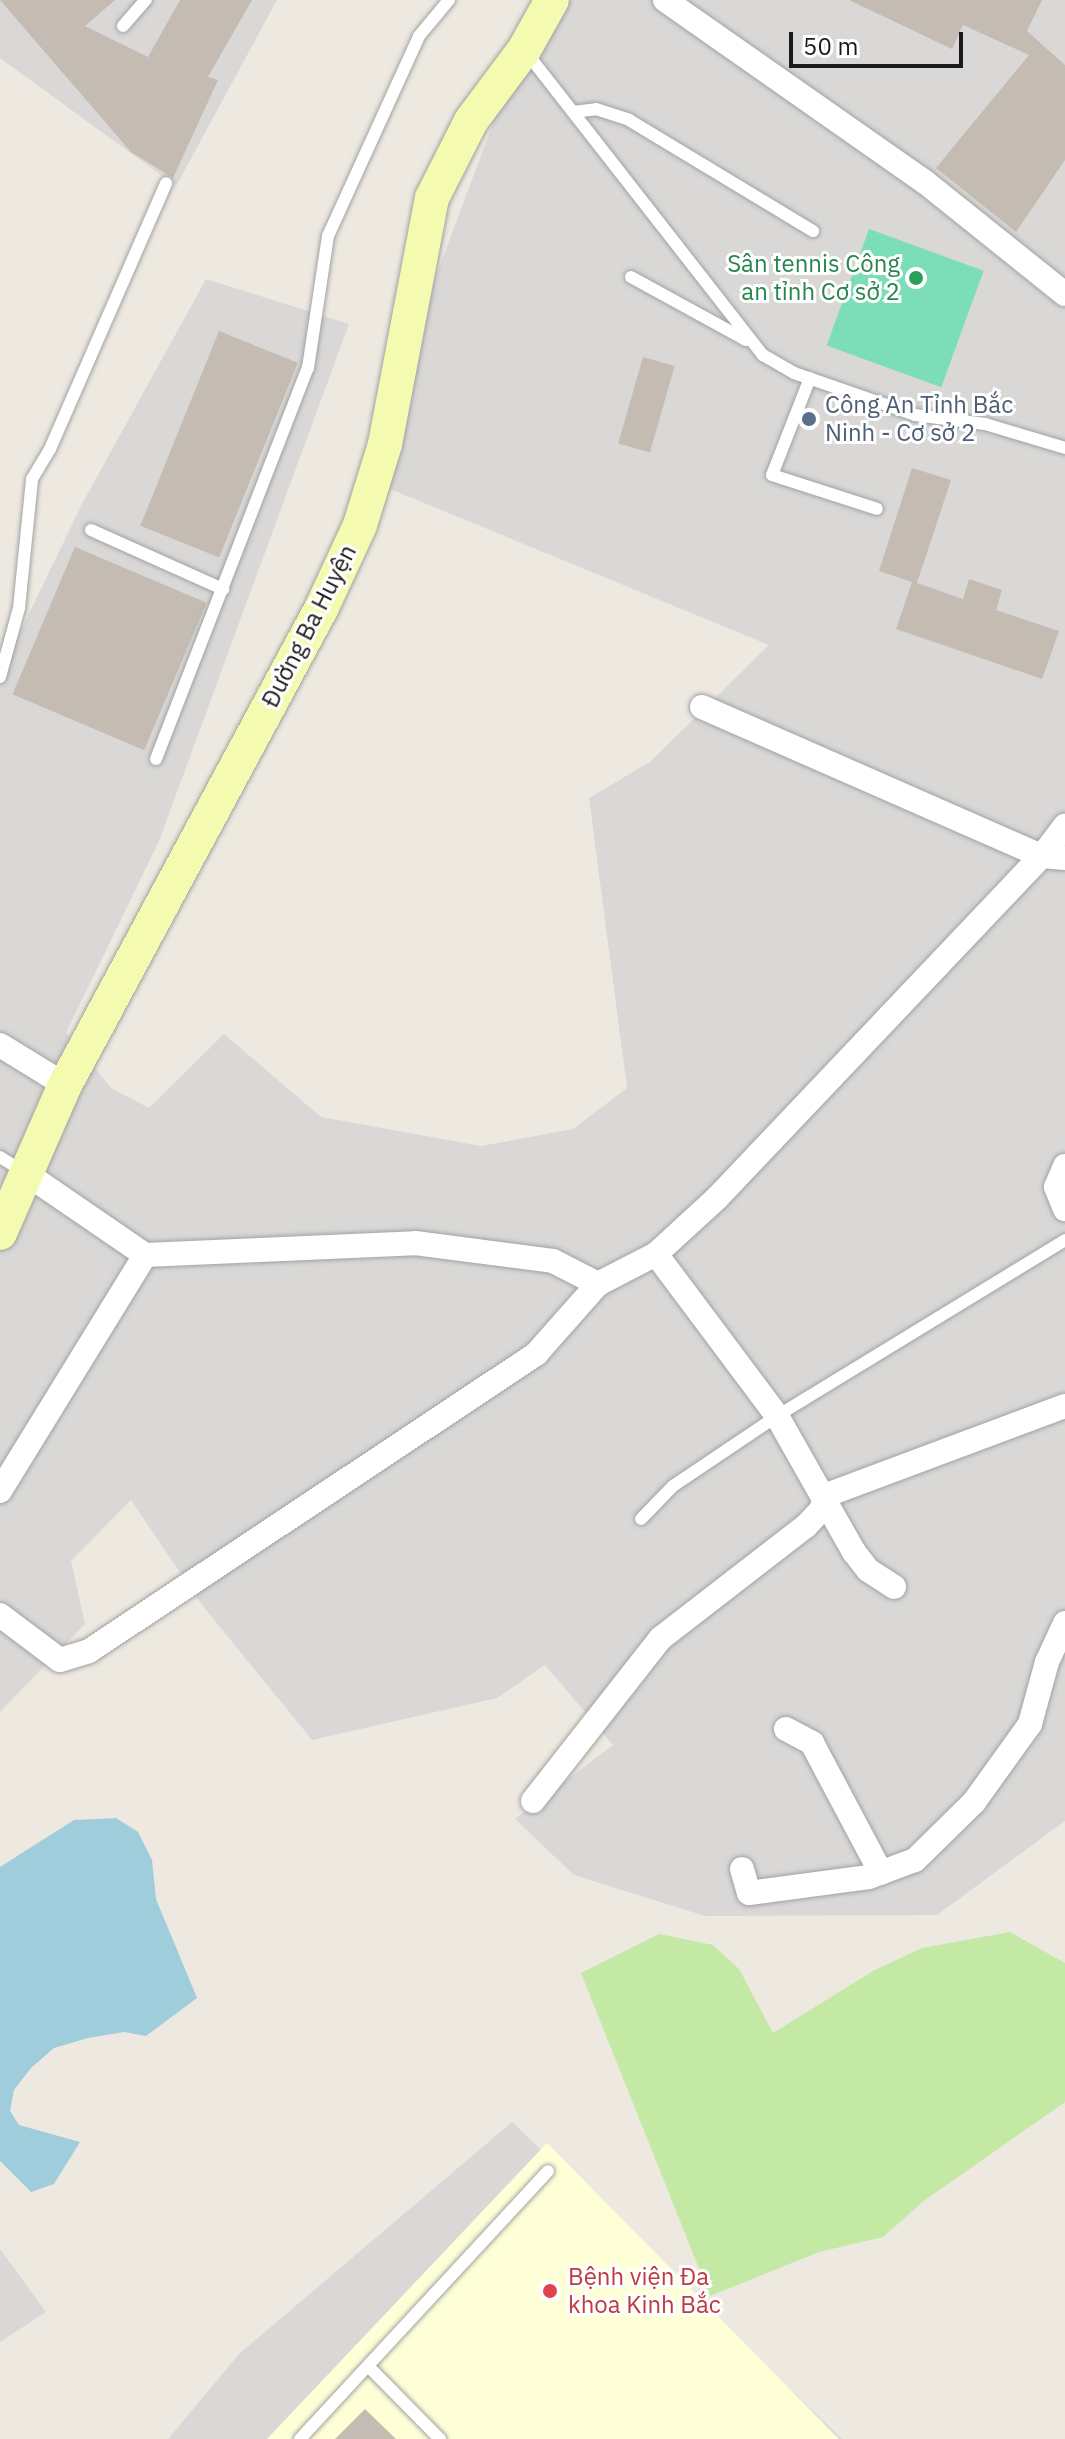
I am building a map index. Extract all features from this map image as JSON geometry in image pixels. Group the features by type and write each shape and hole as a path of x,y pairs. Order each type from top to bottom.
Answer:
{"street":[{"name":"Đường Ba Huyện","path":"0,1233 12,1165 65,1085 322,607 360,525 385,444 432,198 471,121 524,50 552,0"},
{"path":"665,0 925,182 1065,294"},
{"path":"702,707 1054,857"},
{"path":"0,1615 60,1660 89,1651 536,1354 598,1284 656,1254 717,1198 1054,857 1065,826"},
{"path":"0,1045 65,1085"},
{"path":"12,1165 145,1255 415,1243 553,1261 598,1284"},
{"path":"1065,1166 1056,1187 1065,1209"},
{"path":"656,1254 777,1416 868,1570 894,1587"},
{"path":"0,1491 145,1255"},
{"path":"824,1496 1065,1406"},
{"path":"533,1801 661,1638 806,1526 822,1509 824,1496"},
{"path":"742,1869 749,1893 881,1873 915,1860 941,1840 994,1776 1030,1724 1047,1662 1065,1623"},
{"path":"786,1729 812,1743 881,1873"}],"lane":[{"path":"123,26 146,0"},
{"path":"156,759 308,368 328,236 419,36 449,0"},
{"path":"524,50 763,355 810,378 915,415 985,424 1065,448"},
{"path":"573,112 596,109 629,120 813,231"},
{"path":"0,677 19,608 27,491 166,183"},
{"path":"631,277 753,343"},
{"path":"810,378 772,475 877,509"},
{"path":"91,530 223,589"},
{"path":"641,1519 673,1486 777,1416 1065,1240"},
{"path":"300,2439 548,2171"},
{"path":"368,2366 440,2439"}],"shaded area":[{"path":"0,0 277,0 176,186 0,58"},
{"path":"539,0 1065,0 1065,1821 937,1915 705,1916 574,1875 515,1819 613,1745 545,1665 497,1698 312,1740 202,1605 131,1500 71,1561 85,1624 0,1712 0,674 82,504 206,279 349,324 159,841 66,1033 111,1088 149,1108 224,1034 321,1117 481,1146 573,1129 627,1088 589,798 650,762 769,645 361,477"},
{"name":"Bệnh viện Đa khoa Kinh Bắc","path":"512,2122 842,2439 168,2439 239,2354"},
{"name":"Bệnh viện Đa khoa Kinh Bắc","path":"547,2143 839,2439 267,2439"},
{"path":"0,2249 46,2312 0,2342"}],"green space":[{"path":"869,229 984,271 941,387 827,346"},
{"path":"1010,1932 1065,1963 1065,2102 925,2200 883,2237 819,2252 710,2296 581,1973 659,1934 713,1945 739,1969 773,2033 873,1971 922,1948"}],"water":[{"path":"116,1818 138,1832 152,1860 156,1899 197,1998 146,2036 124,2032 88,2038 54,2048 31,2068 14,2090 10,2111 19,2125 80,2142 54,2184 31,2192 0,2161 0,1867 74,1820"}],"building":[{"path":"0,0 115,0 85,26 148,57 180,0 252,0 208,77 218,80 173,178 131,152"},
{"path":"849,0 1042,0 1027,31 1065,65 1065,160 1016,232 936,168 1029,55 963,25 952,49"},
{"path":"219,331 298,363 219,558 140,526"},
{"path":"643,357 675,366 650,453 618,444"},
{"path":"912,468 951,480 917,583 963,599 969,579 1002,590 996,610 1059,631 1042,679 896,629 912,582 879,571"},
{"path":"75,547 207,603 144,750 12,694"},
{"path":"365,2409 396,2439 335,2439"}],"place":[{"name":"Sân tennis Công an tỉnh Cơ sở 2","path":"916,278"},
{"name":"Công An Tỉnh Bắc Ninh - Cơ sở 2","path":"809,419"},
{"name":"Bệnh viện Đa khoa Kinh Bắc","path":"550,2291"}]}
